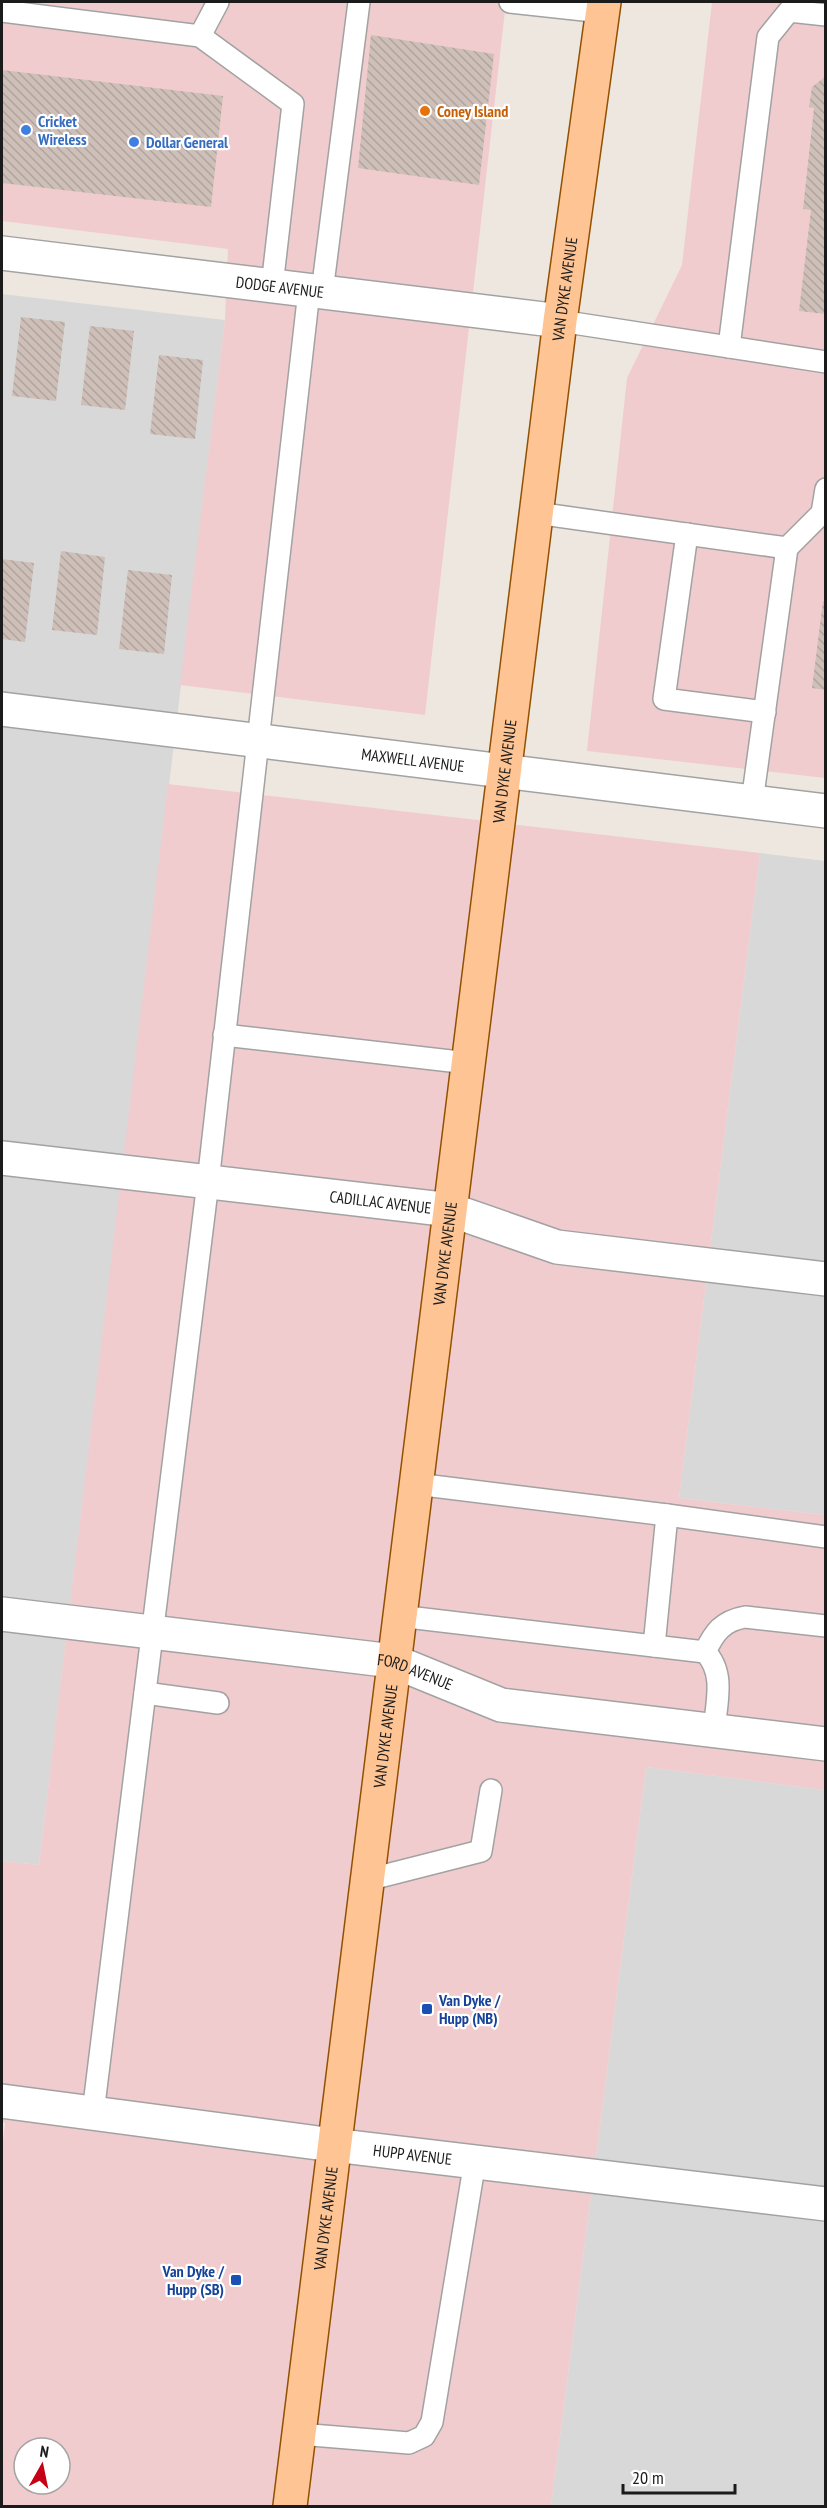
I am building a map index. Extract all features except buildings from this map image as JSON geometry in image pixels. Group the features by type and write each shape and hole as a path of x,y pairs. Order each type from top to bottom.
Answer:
{"main road":[{"name":"VAN DYKE AVENUE","path":"290,2506 560,321 603,7"}],"street":[{"name":"DODGE AVENUE","path":"2,253 560,321"},
{"name":"MAXWELL AVENUE","path":"2,709 825,811"},
{"name":"CADILLAC AVENUE","path":"2,1158 450,1210 557,1247 825,1279"},
{"name":"FORD AVENUE","path":"2,1614 393,1661 501,1705 825,1744"},
{"name":"HUPP AVENUE","path":"2,2101 333,2145 825,2204"}],"lane":[{"path":"201,36 218,2"},
{"path":"93,2113 208,1182 258,741 316,291 359,2"},
{"path":"510,2 603,7"},
{"path":"2,11 201,36 293,104 272,286"},
{"path":"729,347 768,37 789,11 825,15"},
{"path":"560,321 825,362"},
{"path":"752,802 787,548 822,513 825,489"},
{"path":"536,513 787,548"},
{"path":"687,534 663,699 765,712"},
{"path":"224,1035 468,1063"},
{"path":"416,1484 825,1537"},
{"path":"654,1646 667,1515"},
{"path":"399,1616 705,1652 713,1660 719,1675 714,1731"},
{"path":"705,1652 714,1634 733,1619 744,1617 825,1626"},
{"path":"145,1694 218,1702"},
{"path":"367,1880 482,1851 491,1790"},
{"path":"299,2434 409,2443 424,2436 432,2422 475,2161"}],"shaded area":[{"path":"2,2 506,2 425,715 180,685 225,320 228,249 2,221"},
{"path":"712,2 825,2 825,778 587,751 627,378 682,265"},
{"path":"2,294 225,320 39,1865 2,1861"},
{"path":"168,784 760,853 679,1498 825,1515 825,1790 646,1767 551,2506 2,2506 2,2150 5,2123 2,2122 2,1861 39,1865"},
{"path":"760,853 825,861 825,1515 679,1498"},
{"path":"646,1767 825,1790 825,2506 551,2506"}],"place":[{"name":"Coney Island","path":"425,111"},
{"name":"Cricket Wireless","path":"26,130"},
{"name":"Dollar General","path":"134,142"},
{"name":"Van Dyke / Hupp (NB)","path":"427,2009"},
{"name":"Van Dyke / Hupp (SB)","path":"236,2280"}]}
